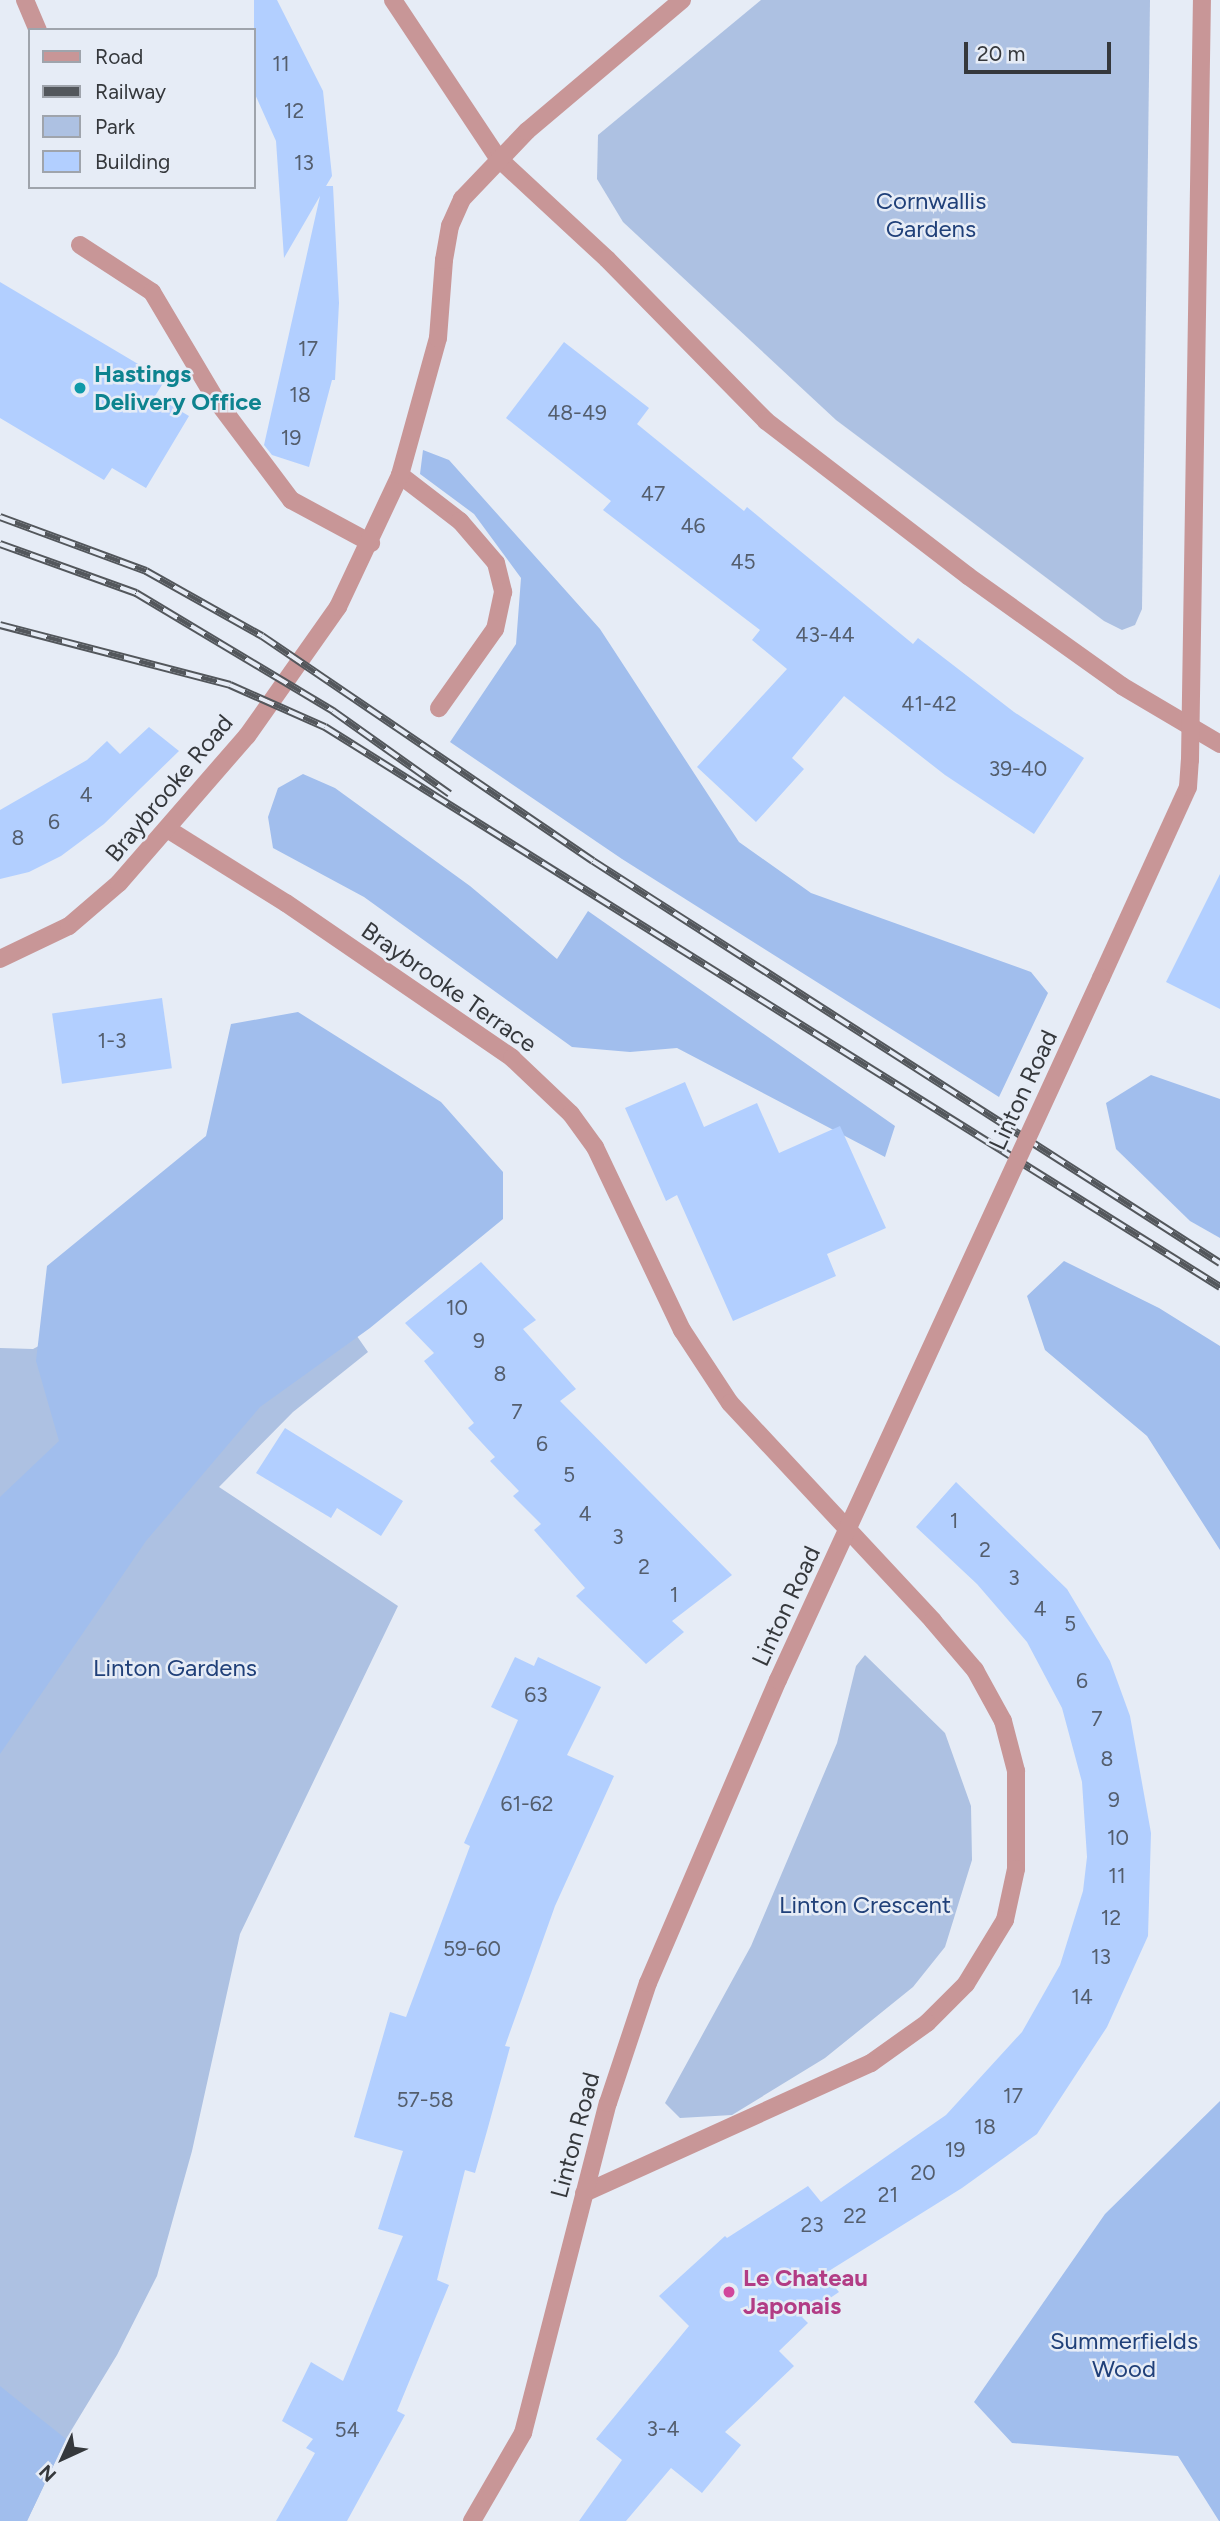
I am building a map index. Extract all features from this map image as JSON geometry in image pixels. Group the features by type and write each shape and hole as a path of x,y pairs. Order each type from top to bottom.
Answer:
{"street":[{"path":"25,0 37,28"},
{"path":"394,0 498,158 607,259 766,421 968,576 1192,729 1220,744"},
{"path":"498,158 682,0"},
{"path":"1192,729 1202,0"},
{"name":"Braybrooke Road","path":"0,959 69,926 119,883 169,830 247,736 338,607 371,543 382,508 400,475 438,338 450,226 462,199 498,158"},
{"path":"80,245 152,292 216,400 291,500 371,543"},
{"path":"400,475 460,521 496,563 503,592 495,629 439,708"},
{"name":"Linton Road","path":"472,2521 523,2434 584,2193 648,1983 778,1680 1188,787 1192,729"},
{"name":"Braybrooke Terrace","path":"169,830 286,903 512,1058 571,1114 595,1147 682,1330 730,1403 802,1484 895,1577 975,1670 1003,1721 1016,1771 1016,1869 1005,1920 966,1984 927,2024 871,2063 584,2193"}],"green space":[{"name":"Cornwallis Gardens","path":"761,0 1150,0 1142,609 1135,625 1122,630 1104,621 836,420 623,222 597,179 598,135"},
{"path":"423,450 449,460 600,629 739,842 811,893 1031,972 1048,993 999,1097 622,859 450,742 516,644 521,578 474,514 420,474"},
{"path":"303,774 335,788 470,886 557,959 588,911 895,1126 885,1157 677,1048 630,1052 572,1047 364,897 273,848 268,817 278,788"},
{"path":"298,1012 441,1102 503,1172 503,1219 370,1328 260,1407 146,1541 0,1754 0,1497 59,1441 36,1361 47,1266 206,1136 231,1024"},
{"path":"1151,1075 1220,1099 1220,1238 1190,1221 1116,1149 1106,1103"},
{"name":"Linton Gardens","path":"295,1247 368,1352 293,1412 219,1487 398,1606 240,1934 192,2151 157,2276 117,2355 66,2439 27,2521 0,2521 0,1348 33,1349 101,1313"},
{"path":"1064,1261 1159,1308 1220,1346 1220,1550 1147,1436 1045,1350 1027,1296"},
{"name":"Linton Crescent","path":"865,1655 945,1733 971,1806 972,1860 945,1947 913,1987 825,2058 732,2115 680,2118 665,2103 751,1946 837,1743 856,1666"},
{"name":"Summerfields Wood","path":"1220,2101 1219,2521 1178,2456 1012,2443 974,2402 1105,2214"},
{"path":"0,2386 66,2439 27,2521 0,2521"}],"building":[{"path":"254,0 277,0 323,91 332,176 326,186 333,186 339,303 335,380 332,380 309,467 272,455 264,445 320,196 284,258 276,141 256,96"},
{"name":"Hastings Delivery Office","path":"0,282 165,380 155,396 189,416 146,488 112,468 104,480 0,418"},
{"path":"564,342 649,408 637,424 744,511 747,507 913,644 918,638 1014,712 1084,758 1034,834 945,775 844,696 792,758 804,769 756,822 697,767 787,669 752,640 760,630 603,510 611,501 506,418"},
{"path":"149,727 179,751 104,824 61,856 29,872 0,879 0,810 87,760 107,741 120,754"},
{"path":"1220,874 1220,1009 1166,982"},
{"path":"162,998 172,1068 62,1084 52,1013"},
{"path":"685,1082 704,1127 757,1103 779,1153 840,1126 886,1228 827,1254 836,1276 733,1321 677,1195 666,1201 625,1108"},
{"path":"481,1262 536,1320 523,1329 576,1389 560,1401 732,1575 672,1621 684,1632 646,1664 576,1596 585,1588 534,1530 541,1524 513,1496 519,1491 490,1461 495,1457 468,1428 474,1423 424,1361 434,1353 405,1323"},
{"path":"285,1428 403,1501 381,1536 337,1508 331,1518 256,1473"},
{"path":"956,1482 1067,1589 1110,1661 1130,1716 1151,1833 1148,1936 1107,2027 1037,2134 962,2188 824,2274 839,2292 802,2317 808,2323 779,2351 794,2366 725,2432 741,2445 702,2493 671,2468 626,2521 579,2521 622,2460 596,2439 689,2326 659,2296 725,2236 727,2238 808,2186 821,2202 946,2115 1022,2032 1060,1965 1083,1891 1087,1857 1082,1782 1062,1708 1027,1642 977,1584 916,1527"},
{"path":"515,1657 534,1666 538,1657 601,1687 567,1755 614,1776 555,1906 505,2046 510,2047 475,2173 465,2170 437,2280 449,2285 397,2411 405,2415 347,2521 276,2521 315,2453 306,2448 313,2439 282,2421 311,2362 343,2381 403,2236 378,2229 403,2151 354,2137 390,2012 406,2017 470,1846 464,1843 518,1720 491,1707"}],"railway":[{"path":"0,517 146,571 262,636 593,861 1220,1263"},
{"path":"0,544 136,593 333,711 450,794"},
{"path":"0,625 230,685 325,727 1220,1287"}],"place":[{"name":"Hastings Delivery Office","path":"80,388"},
{"name":"Le Chateau Japonais","path":"729,2292"}]}
